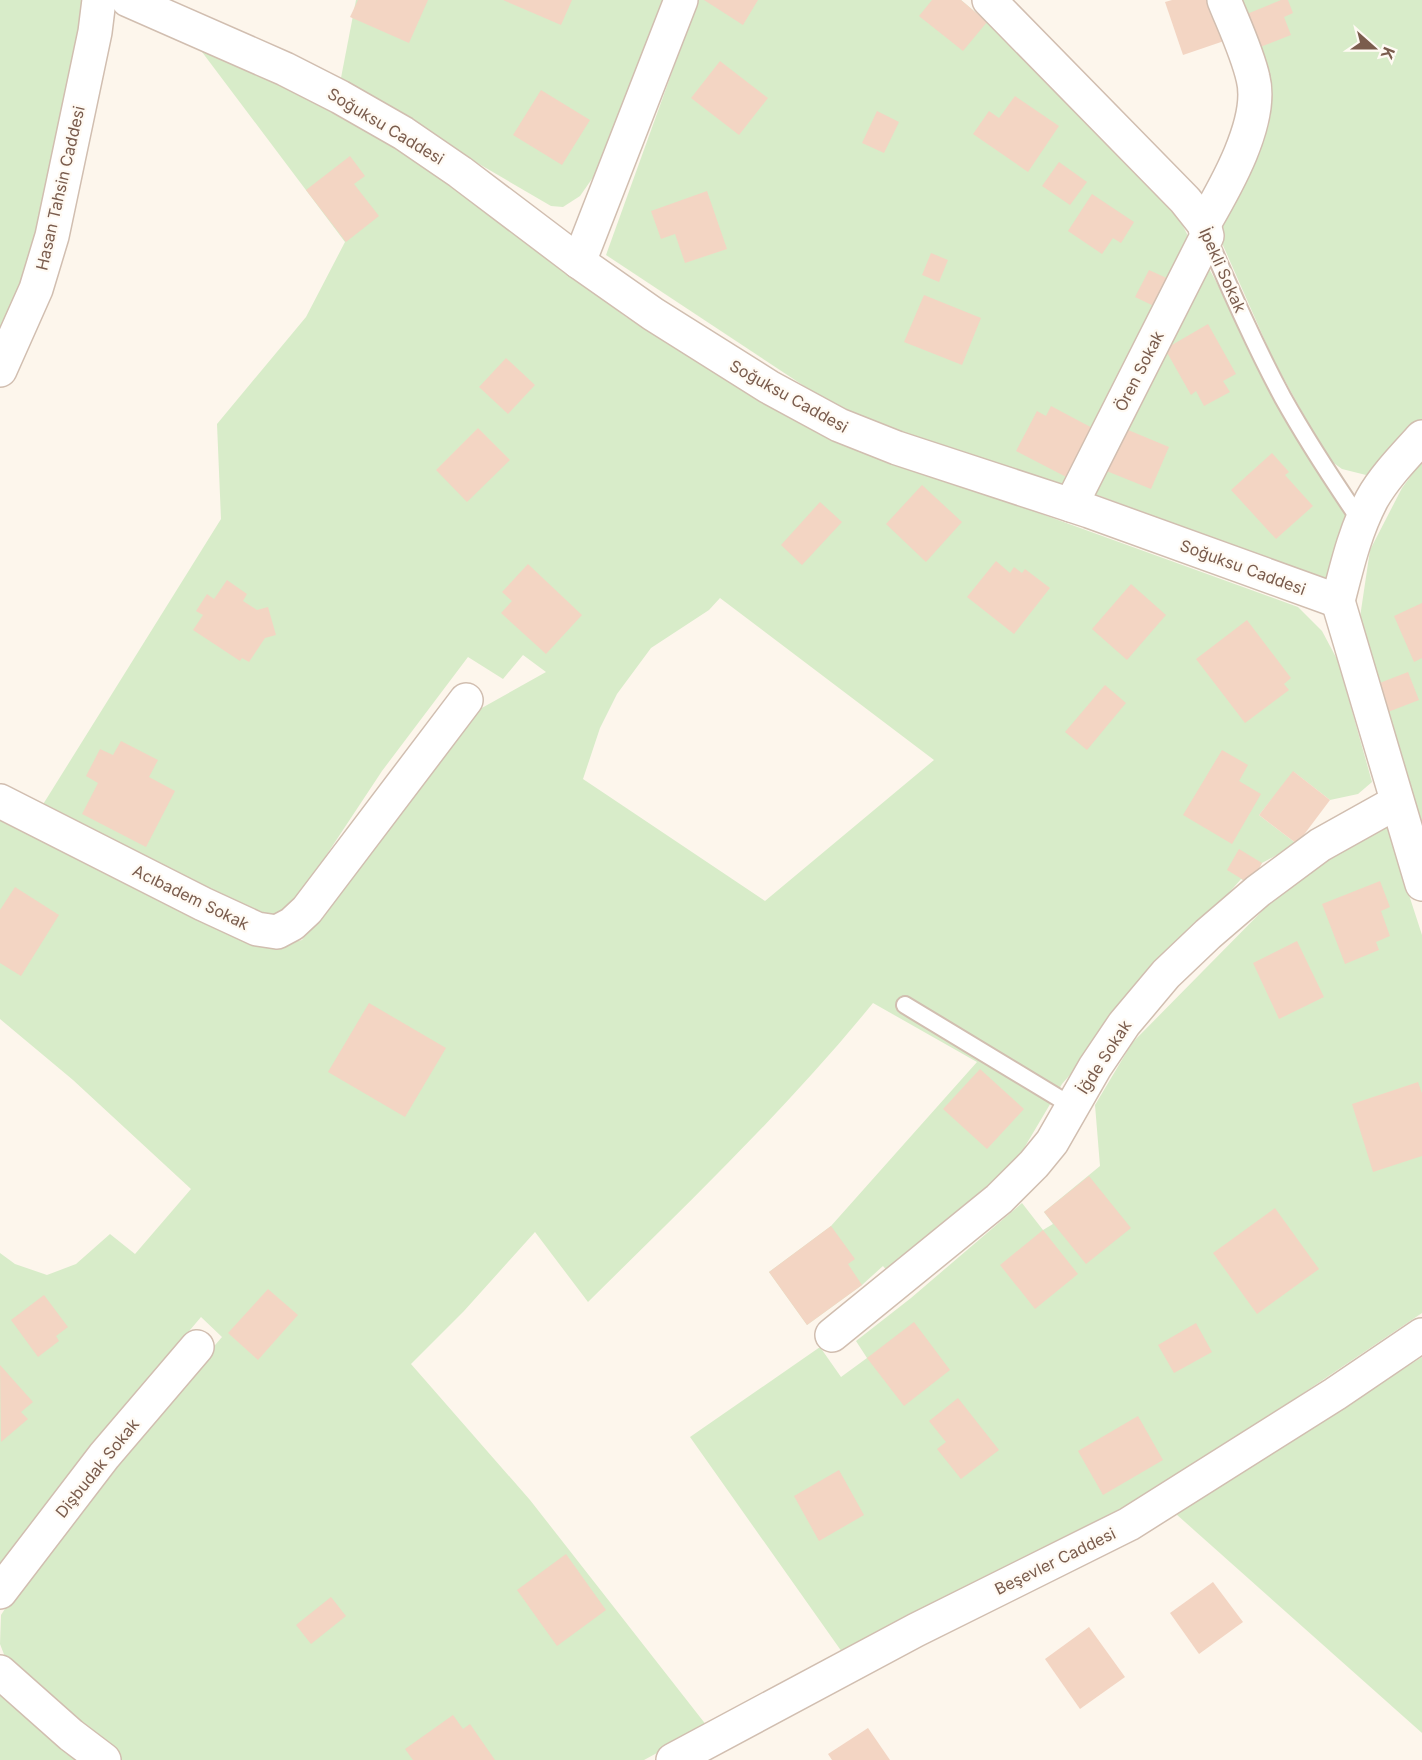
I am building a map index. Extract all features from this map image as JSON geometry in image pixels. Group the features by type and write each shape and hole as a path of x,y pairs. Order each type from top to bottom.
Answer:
{"street":[{"name":"Hasan Tahsin Caddesi","path":"0,370 36,289 52,236 99,0"},
{"name":"Soğuksu Caddesi","path":"128,0 285,69 403,133 460,172 579,262 653,314 727,362 839,425 897,448 1071,506 1338,601"},
{"path":"579,262 681,0"},
{"name":"İpekli Sokak","path":"989,0 1185,200 1205,230"},
{"name":"Ören Sokak","path":"1071,506 1232,174 1252,116 1254,79 1224,0"},
{"path":"1422,437 1390,473 1373,498 1349,555 1338,601 1422,884"},
{"name":"Acıbadem Sokak","path":"0,801 214,909 257,929 278,932 292,924 307,910 466,700"},
{"name":"İğde Sokak","path":"832,1335 999,1199 1052,1142 1095,1067 1124,1024 1166,974 1208,934 1258,891 1320,845 1397,802"},
{"name":"Beşevler Caddesi","path":"673,1760 916,1630 1129,1524 1325,1400 1422,1335"},
{"name":"Dişbudak Sokak","path":"0,1592 104,1456 197,1347"},
{"path":"0,1672 70,1735 104,1760"}],"lane":[{"name":"İpekli Sokak","path":"1205,230 1236,303 1283,398 1327,472 1362,523"},
{"path":"905,1005 1072,1106"}],"green space":[{"path":"0,0 88,0 29,277 0,342"},
{"path":"356,0 666,0 601,166 580,196 563,207 551,206 340,83"},
{"path":"698,0 961,0 987,22 1176,212 1190,240 1066,491 854,419 606,255"},
{"path":"1236,0 1422,0 1422,419 1381,464 1366,475 1342,469 1328,459 1273,359 1218,234 1249,170"},
{"path":"193,40 337,109 467,196 626,317 723,375 854,446 1298,607 1322,631 1338,661 1372,782 1358,794 1330,800 1294,772 1259,815 1297,844 1262,863 1250,884 1241,879 1062,1084 1004,1182 894,1279 883,1266 862,1285 807,1325 769,1272 831,1226 977,1062 873,1003 840,1043 770,1119 588,1302 535,1232 464,1311 411,1364 530,1500 707,1726 644,1760 122,1760 74,1727 5,1657 0,1644 1,1615 36,1561 121,1454 222,1337 201,1317 115,1419 0,1574 0,1253 15,1264 47,1275 76,1264 110,1234 135,1254 191,1189 73,1080 0,1019 0,818 276,946 302,940 414,789 480,709 546,672 523,655 503,679 468,657 382,771 294,904 274,916 255,914 42,806 221,519 217,424 306,317 345,242","holes":["720,598 934,760 765,901 583,779 600,728 617,694 651,648 709,610"]},
{"path":"1204,259 1309,456 1351,522 1330,583 1087,491"},
{"path":"1422,461 1422,840 1359,624 1370,550 1402,488"},
{"path":"1387,827 1422,935 1422,1313 1137,1505 842,1652 690,1437 820,1347 841,1377 867,1358 856,1341 911,1298 1022,1203 1043,1230 1053,1224 1044,1212 1100,1166 1095,1105 1132,1043 1273,900 1341,846"},
{"path":"1422,1357 1422,1733 1176,1514"},
{"path":"0,1685 82,1760 0,1760"}],"building":[{"path":"358,0 428,0 409,43 350,17"},
{"path":"503,0 572,0 561,25"},
{"path":"704,0 758,0 743,25"},
{"path":"932,0 961,0 987,22 963,51 919,16"},
{"path":"1213,0 1227,40 1183,55 1165,2"},
{"path":"1281,0 1288,0 1293,13 1284,17 1291,35 1255,49 1242,16"},
{"path":"720,61 768,98 739,135 691,98"},
{"path":"541,90 590,120 562,165 513,135"},
{"path":"1015,96 1059,126 1028,172 973,134 989,111 999,118"},
{"path":"877,111 899,122 884,153 862,143"},
{"path":"350,156 365,176 354,184 379,216 346,242 306,190"},
{"path":"1059,162 1087,182 1070,205 1042,186"},
{"path":"707,191 727,249 685,263 675,234 661,239 651,211"},
{"path":"1092,194 1134,222 1121,243 1113,238 1102,254 1068,231"},
{"path":"931,253 948,260 939,282 922,275"},
{"path":"1149,270 1171,280 1158,308 1135,297"},
{"path":"924,295 981,318 962,365 904,342"},
{"path":"1208,324 1236,374 1223,381 1230,392 1204,406 1196,391 1191,395 1165,349"},
{"path":"506,358 535,385 508,414 479,387"},
{"path":"1051,406 1098,431 1072,480 1016,451 1037,411 1046,416"},
{"path":"1121,427 1169,447 1151,489 1104,470"},
{"path":"478,428 510,460 467,502 436,470"},
{"path":"1272,453 1289,472 1285,475 1313,506 1276,539 1231,490"},
{"path":"922,485 962,522 926,562 886,524"},
{"path":"820,502 842,522 802,565 781,545"},
{"path":"996,561 1010,573 1014,567 1022,573 1025,569 1050,588 1014,634 967,597"},
{"path":"528,564 582,615 546,654 501,613 512,601 502,592"},
{"path":"227,580 247,594 243,601 257,610 268,607 276,635 265,638 249,662 242,658 240,661 193,630 203,615 196,611 207,594 214,599"},
{"path":"1131,584 1166,615 1127,660 1092,629"},
{"path":"1422,603 1422,658 1414,662 1394,616"},
{"path":"1247,620 1291,678 1284,684 1289,690 1245,723 1196,659"},
{"path":"1408,672 1419,700 1388,712 1377,684"},
{"path":"1105,685 1126,703 1087,750 1065,732"},
{"path":"121,741 158,760 149,777 175,791 146,847 82,814 98,783 86,776 100,749 113,755"},
{"path":"1222,750 1248,765 1239,781 1261,794 1232,844 1183,815"},
{"path":"1293,771 1330,800 1297,844 1259,815"},
{"path":"1239,849 1262,863 1250,884 1227,870"},
{"path":"1380,881 1390,907 1381,911 1390,936 1376,942 1379,950 1345,964 1322,904"},
{"path":"15,887 59,915 21,976 0,963 0,910"},
{"path":"1297,941 1324,997 1279,1019 1253,963"},
{"path":"369,1003 446,1048 405,1117 328,1072"},
{"path":"980,1069 1024,1109 987,1149 943,1109"},
{"path":"1418,1082 1422,1093 1422,1156 1373,1172 1352,1104"},
{"path":"1089,1176 1131,1228 1086,1264 1044,1212"},
{"path":"1275,1208 1319,1269 1257,1314 1213,1253"},
{"path":"831,1226 855,1259 848,1264 862,1285 807,1325 769,1272"},
{"path":"1043,1230 1078,1274 1035,1309 1000,1265"},
{"path":"268,1289 298,1315 258,1360 228,1333"},
{"path":"44,1295 68,1327 56,1336 59,1341 38,1357 11,1320"},
{"path":"914,1322 950,1370 904,1406 867,1358"},
{"path":"1196,1323 1212,1352 1174,1373 1158,1345"},
{"path":"0,1365 33,1402 21,1412 28,1419 1,1442"},
{"path":"958,1398 999,1450 961,1479 937,1449 946,1442 929,1421"},
{"path":"1138,1416 1163,1460 1103,1495 1078,1451"},
{"path":"839,1470 864,1515 819,1541 794,1496"},
{"path":"566,1554 606,1610 557,1646 517,1590"},
{"path":"1213,1582 1243,1622 1199,1654 1170,1613"},
{"path":"331,1597 346,1616 311,1644 296,1625"},
{"path":"1089,1627 1125,1677 1080,1709 1045,1659"},
{"path":"453,1715 463,1729 470,1724 495,1760 413,1760 405,1749"},
{"path":"868,1728 890,1760 832,1760 828,1754"}]}
